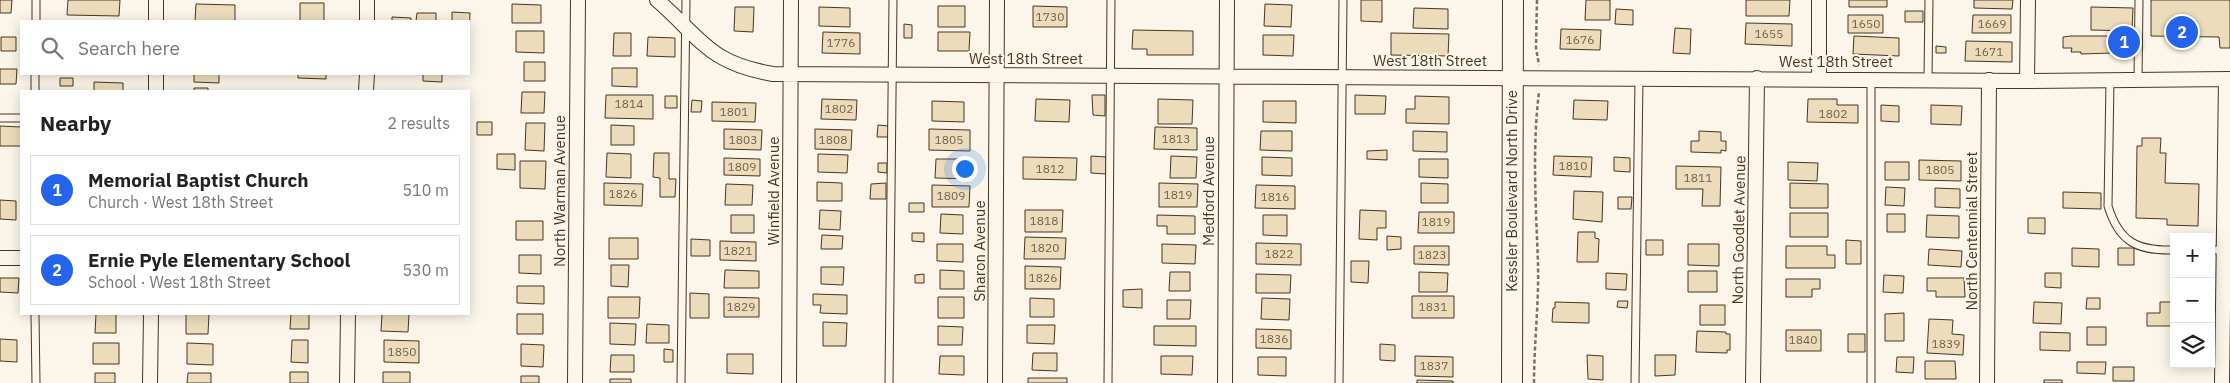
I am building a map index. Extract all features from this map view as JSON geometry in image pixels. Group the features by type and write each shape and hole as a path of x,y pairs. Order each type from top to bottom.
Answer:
{"main road":[{"name":"Kessler Boulevard North Drive","path":"1512,383 1512,78 1514,0"}],"street":[{"path":"156,0 156,20"},
{"path":"367,0 367,20"},
{"name":"North Warman Avenue","path":"576,383 578,0"},
{"name":"West 18th Street","path":"657,0 707,49 732,64 759,73 997,76 1819,78 2027,81 2228,79"},
{"name":"Winfield Avenue","path":"789,383 791,0"},
{"name":"Sharon Avenue","path":"995,383 997,0"},
{"name":"Medford Avenue","path":"1225,383 1227,0"},
{"path":"1819,0 1819,78"},
{"path":"2027,81 2028,0"},
{"path":"156,75 156,90"},
{"path":"366,75 366,90"},
{"name":"North Goodlet Avenue","path":"1753,383 1757,78"},
{"path":"2222,383 2218,250 2228,79"},
{"name":"North Centennial Street","path":"1987,383 1989,80"},
{"path":"0,258 20,258"},
{"path":"150,383 151,315"},
{"path":"347,383 348,315"}],"lane":[{"path":"36,0 36,20"},
{"path":"681,383 686,0"},
{"path":"889,383 893,0"},
{"path":"1108,383 1111,0"},
{"path":"1339,383 1344,77 1343,0"},
{"path":"1928,79 1929,0"},
{"path":"2138,80 2139,0"},
{"path":"35,75 35,90"},
{"path":"1635,383 1639,78"},
{"path":"1871,79 1871,383"},
{"path":"2110,80 2108,206 2114,225 2134,246 2170,250"},
{"path":"0,118 20,118"},
{"path":"35,315 36,383"}],"path":[{"path":"1534,383 1538,292 1535,226 1536,119 1542,78 1536,48 1537,0"}],"building":[{"path":"0,0 12,0 11,13 0,13"},
{"path":"68,0 120,0 119,16 67,15"},
{"path":"1361,0 1382,0 1382,22 1361,21"},
{"path":"1586,0 1610,0 1610,20 1585,20"},
{"path":"1746,0 1790,0 1789,16 1746,16"},
{"path":"1849,0 1887,0 1887,7 1849,7"},
{"path":"1974,0 2013,0 2012,9 1974,8"},
{"path":"2151,0 2230,0 2230,48 2220,48 2219,37 2151,36"},
{"path":"300,3 324,3 324,20 300,20"},
{"path":"196,4 235,5 235,20 195,20"},
{"path":"512,4 541,5 541,23 512,23"},
{"path":"1265,4 1292,5 1291,27 1264,26"},
{"path":"938,6 965,6 965,27 938,27"},
{"path":"1033,6 1067,7 1067,27 1033,27"},
{"path":"735,7 754,7 753,32 734,31"},
{"path":"819,7 850,8 850,27 819,26"},
{"path":"2091,7 2133,8 2132,31 2091,30"},
{"path":"1414,8 1448,9 1448,29 1413,28"},
{"path":"1616,9 1633,10 1633,25 1615,24"},
{"path":"1905,11 1923,11 1923,22 1905,22"},
{"path":"452,12 470,13 470,20 452,20"},
{"path":"417,13 436,13 436,20 416,20"},
{"path":"1848,15 1883,15 1883,33 1848,33"},
{"path":"1973,15 2011,15 2011,33 1972,33"},
{"path":"392,17 411,18 411,20 392,20"},
{"path":"1746,23 1792,24 1792,46 1745,44"},
{"path":"904,24 912,25 912,38 904,38"},
{"path":"1675,28 1691,29 1690,54 1673,53"},
{"path":"1561,29 1601,30 1600,50 1560,49"},
{"path":"1133,30 1193,31 1193,55 1147,55 1147,49 1132,49"},
{"path":"516,31 544,31 544,53 516,52"},
{"path":"823,32 860,33 860,54 822,53"},
{"path":"938,32 970,32 969,51 938,51"},
{"path":"614,33 631,33 631,56 613,56"},
{"path":"1391,33 1449,34 1448,56 1391,55"},
{"path":"1263,35 1294,35 1293,56 1263,55"},
{"path":"1854,36 1899,38 1899,56 1853,54"},
{"path":"2112,36 2112,53 2081,54 2081,52 2071,52 2072,48 2063,48 2063,37"},
{"path":"1,37 16,37 16,51 1,51"},
{"path":"648,37 675,38 675,57 647,56"},
{"path":"1966,41 2012,42 2012,62 1965,61"},
{"path":"2123,41 2125,50 2118,51 2116,42"},
{"path":"1936,46 1946,47 1946,53 1936,53"},
{"path":"524,62 545,62 545,81 524,81"},
{"path":"612,68 637,68 637,87 612,86"},
{"path":"0,69 17,69 16,84 0,84"},
{"path":"194,75 219,75 219,83 194,82"},
{"path":"298,75 326,75 326,79 298,78"},
{"path":"423,75 442,75 442,82 423,81"},
{"path":"60,78 73,78 73,86 60,86"},
{"path":"94,82 123,83 123,90 94,90"},
{"path":"194,88 208,88 208,90 194,90"},
{"path":"522,92 545,92 544,113 521,113"},
{"path":"606,95 653,95 653,119 605,118"},
{"path":"1092,95 1105,95 1105,116 1093,115"},
{"path":"1355,95 1386,96 1385,114 1355,114"},
{"path":"665,96 677,96 677,108 665,108"},
{"path":"1415,96 1449,97 1449,124 1406,123 1406,109 1415,109"},
{"path":"822,99 857,100 856,120 821,119"},
{"path":"1036,99 1070,100 1069,122 1035,121"},
{"path":"1158,99 1193,100 1192,124 1158,124"},
{"path":"1808,99 1837,99 1837,105 1858,105 1858,123 1807,122"},
{"path":"692,100 702,101 701,112 691,112"},
{"path":"1574,100 1608,101 1607,120 1573,119"},
{"path":"932,101 964,102 964,122 932,121"},
{"path":"1263,101 1296,101 1296,123 1263,122"},
{"path":"712,102 756,103 755,122 712,121"},
{"path":"1881,105 1899,106 1899,122 1881,121"},
{"path":"1931,105 1962,106 1961,125 1931,124"},
{"path":"477,122 492,122 492,135 477,135"},
{"path":"526,123 545,123 544,151 525,150"},
{"path":"611,125 634,126 634,145 611,145"},
{"path":"878,125 889,126 888,137 877,137"},
{"path":"0,126 20,127 20,146 0,146"},
{"path":"1155,127 1197,128 1197,150 1154,149"},
{"path":"724,129 762,130 761,150 724,149"},
{"path":"815,129 852,130 851,150 815,149"},
{"path":"929,129 970,130 970,151 929,150"},
{"path":"1261,131 1292,131 1292,151 1260,150"},
{"path":"1413,131 1447,132 1447,152 1413,151"},
{"path":"1699,131 1721,132 1721,141 1726,141 1726,151 1721,150 1721,153 1691,152 1691,141 1699,141"},
{"path":"2142,138 2161,138 2160,153 2166,153 2165,183 2199,184 2198,226 2167,225 2167,219 2136,218 2137,146 2142,146"},
{"path":"1387,150 1387,160 1367,159 1367,151"},
{"path":"607,153 631,154 631,178 606,177"},
{"path":"654,153 669,153 669,179 676,179 675,197 660,197 660,178 653,177"},
{"path":"497,154 515,154 515,170 497,169"},
{"path":"818,154 848,155 847,173 818,172"},
{"path":"1091,156 1106,157 1106,174 1091,173"},
{"path":"1171,156 1197,157 1196,178 1170,178"},
{"path":"1554,156 1592,157 1591,177 1553,175"},
{"path":"1023,157 1077,158 1076,180 1023,179"},
{"path":"1262,157 1292,158 1292,176 1262,175"},
{"path":"1614,157 1630,158 1630,172 1614,171"},
{"path":"724,158 760,159 760,176 724,175"},
{"path":"936,159 971,159 970,179 935,178"},
{"path":"1419,159 1448,159 1448,178 1419,177"},
{"path":"1919,160 1961,161 1961,181 1919,180"},
{"path":"520,161 546,161 545,189 520,188"},
{"path":"1788,162 1818,163 1817,181 1788,180"},
{"path":"1885,162 1909,162 1909,180 1885,180"},
{"path":"878,163 887,163 887,173 878,172"},
{"path":"1676,166 1721,167 1720,206 1702,206 1703,189 1676,189"},
{"path":"817,182 842,183 842,201 817,201"},
{"path":"604,183 643,184 642,206 604,205"},
{"path":"886,183 886,199 870,199 871,184"},
{"path":"1159,183 1198,184 1197,207 1159,207"},
{"path":"1421,183 1448,184 1448,203 1421,203"},
{"path":"1790,183 1828,184 1828,208 1790,208"},
{"path":"726,184 753,185 752,205 725,205"},
{"path":"932,185 970,186 969,207 932,207"},
{"path":"1256,185 1295,186 1295,209 1255,208"},
{"path":"1886,187 1905,188 1904,206 1885,205"},
{"path":"1935,188 1960,189 1960,208 1935,207"},
{"path":"1574,191 1603,192 1602,222 1573,219"},
{"path":"2063,192 2101,193 2101,209 2063,208"},
{"path":"1618,197 1632,197 1631,209 1618,209"},
{"path":"0,200 16,201 16,220 0,219"},
{"path":"909,203 924,203 924,212 909,212"},
{"path":"820,210 841,211 840,230 819,229"},
{"path":"1025,210 1063,210 1062,232 1025,232"},
{"path":"1360,210 1386,211 1386,228 1377,228 1377,240 1359,239"},
{"path":"1419,212 1454,212 1454,233 1418,233"},
{"path":"1790,213 1828,213 1828,237 1790,237"},
{"path":"941,214 963,215 963,234 940,233"},
{"path":"1887,214 1905,214 1905,232 1887,232"},
{"path":"731,215 754,215 754,233 731,233"},
{"path":"1157,215 1195,216 1195,234 1167,234 1167,226 1157,226"},
{"path":"1263,215 1287,215 1287,236 1263,235"},
{"path":"1927,215 1959,216 1959,238 1926,237"},
{"path":"2028,218 2045,218 2045,234 2028,233"},
{"path":"516,221 543,221 543,240 516,240"},
{"path":"1578,232 1595,232 1595,238 1599,239 1598,262 1577,262"},
{"path":"912,233 924,233 924,242 912,241"},
{"path":"822,235 843,236 842,249 821,249"},
{"path":"1387,236 1401,237 1401,249 1387,250"},
{"path":"1025,237 1066,238 1065,259 1024,259"},
{"path":"609,238 638,238 638,259 609,259"},
{"path":"691,239 710,240 710,256 691,256"},
{"path":"1646,240 1663,240 1663,255 1646,255"},
{"path":"1846,240 1861,241 1861,264 1846,264"},
{"path":"720,241 756,242 756,261 720,260"},
{"path":"1256,243 1301,244 1301,265 1256,264"},
{"path":"937,244 963,244 963,262 937,261"},
{"path":"1162,244 1196,245 1195,264 1162,263"},
{"path":"1688,244 1719,244 1719,266 1688,265"},
{"path":"1414,246 1449,246 1449,265 1414,264"},
{"path":"1786,246 1827,246 1827,255 1835,255 1835,268 1786,268"},
{"path":"2072,248 2099,249 2099,267 2072,266"},
{"path":"2118,248 2134,248 2134,265 2118,265"},
{"path":"1929,249 1962,251 1961,267 1928,265"},
{"path":"519,255 541,255 541,274 519,273"},
{"path":"1351,261 1369,261 1368,283 1351,282"},
{"path":"611,265 629,265 628,287 611,286"},
{"path":"1025,266 1061,267 1060,289 1025,289"},
{"path":"821,267 844,267 843,285 821,284"},
{"path":"725,270 759,271 759,288 724,288"},
{"path":"940,270 964,271 964,289 940,289"},
{"path":"1688,271 1717,271 1717,292 1688,292"},
{"path":"1170,272 1190,272 1190,291 1169,291"},
{"path":"1419,272 1448,273 1447,292 1419,292"},
{"path":"1606,273 1627,274 1626,290 1606,289"},
{"path":"2045,273 2061,273 2061,288 2045,287"},
{"path":"924,274 924,283 915,283 915,275"},
{"path":"1256,274 1291,275 1290,293 1256,293"},
{"path":"1884,275 1904,276 1903,293 1883,292"},
{"path":"0,278 19,278 18,293 0,292"},
{"path":"1927,278 1964,278 1965,297 1936,297 1936,291 1927,291"},
{"path":"1786,279 1820,279 1820,289 1812,289 1812,297 1786,297"},
{"path":"517,286 544,286 544,304 517,303"},
{"path":"1142,289 1142,308 1123,307 1123,290"},
{"path":"690,293 709,294 709,318 690,318"},
{"path":"813,294 847,295 847,314 820,313 821,305 813,305"},
{"path":"1412,296 1454,296 1454,318 1412,318"},
{"path":"608,297 640,297 639,318 608,318"},
{"path":"724,297 759,298 759,317 724,317"},
{"path":"938,297 964,297 964,318 938,318"},
{"path":"1030,298 1054,299 1054,317 1030,317"},
{"path":"1262,298 1290,299 1289,320 1261,319"},
{"path":"2087,298 2100,298 2100,309 2086,309"},
{"path":"1167,300 1191,300 1190,319 1167,319"},
{"path":"1618,301 1628,301 1627,308 1617,307"},
{"path":"1555,302 1589,303 1589,323 1552,322"},
{"path":"2034,302 2062,303 2061,324 2033,323"},
{"path":"2160,302 2170,302 2170,326 2147,326 2147,313 2160,313"},
{"path":"1700,305 1725,305 1725,325 1700,325"},
{"path":"1904,313 1904,341 1885,341 1885,314"},
{"path":"517,314 543,314 543,334 517,334"},
{"path":"96,315 116,315 116,333 95,333"},
{"path":"186,315 209,315 208,334 186,334"},
{"path":"291,315 309,315 309,329 290,329"},
{"path":"382,315 409,315 408,332 381,331"},
{"path":"1929,319 1953,320 1952,334 1964,335 1963,355 1927,353"},
{"path":"823,322 847,323 846,346 823,346"},
{"path":"610,323 636,324 635,345 610,344"},
{"path":"647,324 669,325 669,343 646,343"},
{"path":"1027,325 1055,325 1054,344 1027,343"},
{"path":"938,326 963,327 962,345 938,345"},
{"path":"1154,326 1196,326 1196,346 1154,345"},
{"path":"2087,327 2106,327 2106,345 2087,345"},
{"path":"1256,329 1291,330 1291,349 1256,348"},
{"path":"1786,330 1821,330 1821,351 1786,351"},
{"path":"1697,331 1726,332 1726,334 1730,334 1730,350 1727,350 1727,353 1696,352"},
{"path":"2040,332 2070,333 2070,351 2040,350"},
{"path":"1848,334 1865,334 1865,352 1848,352"},
{"path":"0,339 17,340 17,362 0,361"},
{"path":"292,340 308,340 308,363 291,362"},
{"path":"384,340 419,341 419,363 384,362"},
{"path":"93,343 119,343 119,364 93,364"},
{"path":"187,343 213,344 213,365 187,364"},
{"path":"521,344 544,345 543,367 521,366"},
{"path":"1380,344 1395,345 1395,361 1380,360"},
{"path":"664,349 673,350 673,362 664,362"},
{"path":"1033,353 1057,353 1057,371 1032,370"},
{"path":"727,354 753,354 753,374 727,373"},
{"path":"611,355 634,355 634,372 610,372"},
{"path":"1587,355 1603,356 1603,380 1588,379"},
{"path":"1655,355 1676,355 1675,375 1655,376"},
{"path":"940,356 964,356 964,375 939,374"},
{"path":"1161,356 1193,356 1192,375 1161,374"},
{"path":"1415,356 1453,357 1453,377 1415,376"},
{"path":"1258,357 1286,357 1286,376 1258,375"},
{"path":"1897,357 1914,357 1913,373 1896,372"},
{"path":"1925,361 1955,361 1956,379 1925,379"},
{"path":"2077,362 2106,362 2105,374 2077,373"},
{"path":"2113,367 2134,367 2134,381 2113,381"},
{"path":"290,372 308,372 308,383 290,383"},
{"path":"383,372 410,372 410,383 383,383"},
{"path":"95,373 115,373 115,383 95,383"},
{"path":"188,373 211,373 211,383 187,383"},
{"path":"521,376 539,376 539,383 521,383"},
{"path":"1028,378 1067,378 1067,383 1028,383"},
{"path":"610,379 631,379 631,383 610,383"},
{"path":"1417,380 1453,381 1453,383 1417,383"},
{"path":"2044,380 2062,380 2062,383 2044,383"}],"place":[{"name":"Ernie Pyle Elementary School","path":"2182,32"},
{"name":"Memorial Baptist Church","path":"2124,42"}]}
